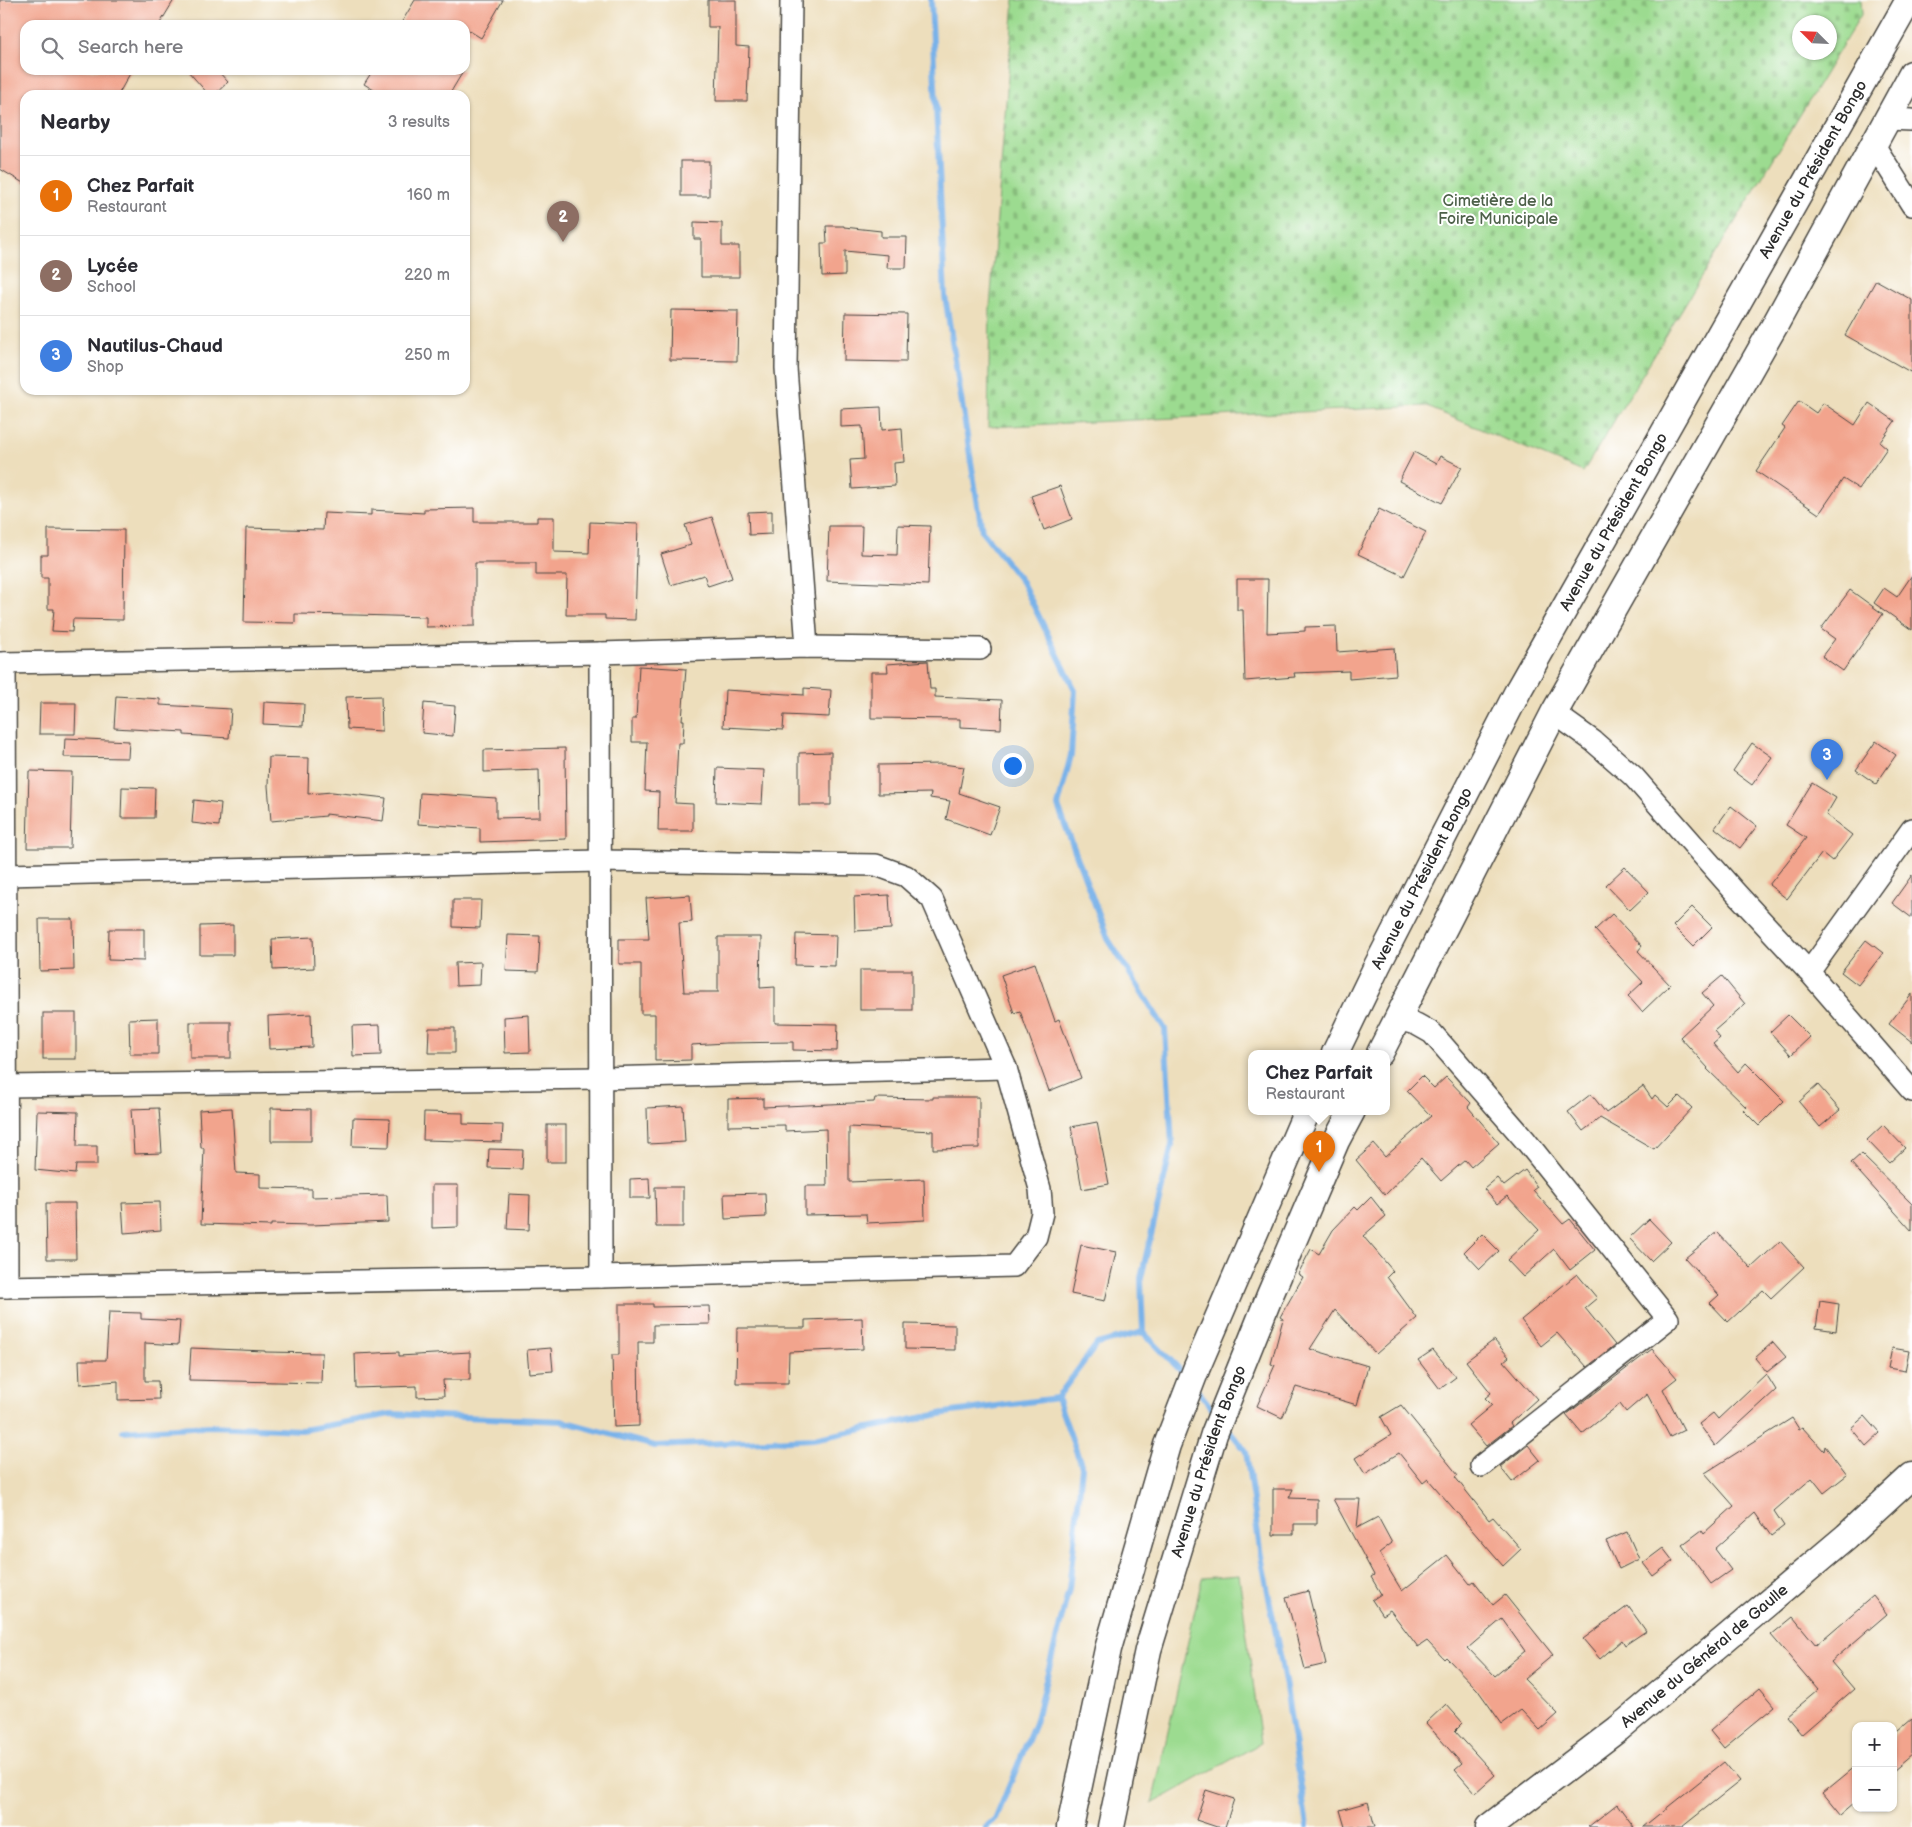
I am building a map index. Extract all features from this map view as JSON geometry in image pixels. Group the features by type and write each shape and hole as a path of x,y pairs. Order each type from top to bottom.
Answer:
{"street":[{"path":"791,0 786,368 807,647"},
{"name":"Avenue du Président Bongo","path":"1336,1050 1377,966 1519,689 1907,4"},
{"path":"1382,1050 1554,712 1776,323 1874,145 1900,119 1912,74"},
{"path":"1874,145 1912,205"},
{"path":"6,875 600,861 876,865 906,876 932,899 1006,1068 1040,1189 1042,1213 1036,1237 1014,1266 601,1277 4,1287 6,875 3,663 600,653 807,647 980,649"},
{"path":"600,653 601,1277"},
{"path":"1554,712 1593,741 1633,776 1735,892 1809,972 1912,1091"},
{"path":"1809,972 1912,828"},
{"path":"1398,1019 1416,1024 1432,1033 1526,1141 1668,1319 1481,1466"},
{"path":"6,1086 601,1078 1006,1068"},
{"path":"1070,1827 1108,1649 1176,1418 1305,1115"},
{"name":"Avenue du Président Bongo","path":"1111,1827 1148,1650 1214,1434 1336,1141 1350,1115"},
{"name":"Avenue du Général de Gaulle","path":"1489,1827 1618,1729 1847,1536 1912,1476"}],"green space":[{"name":"Cimetière de la Foire Municipale","path":"1014,0 1861,0 1862,13 1837,54 1837,15 1792,15 1792,60 1833,60 1583,472 1425,406 988,427 990,307"},
{"path":"1239,1575 1261,1743 1152,1804 1202,1578"}],"building":[{"path":"0,0 174,0 162,20 20,20 20,75 129,75 121,90 20,90 20,181 0,169"},
{"path":"415,0 503,0 481,38 470,31 470,20 403,20"},
{"path":"708,0 736,0 736,46 749,47 747,101 716,101 718,27 708,27"},
{"path":"191,75 222,75 228,82 219,90 205,90"},
{"path":"370,75 461,75 452,90 374,90 364,84"},
{"path":"681,161 709,161 709,196 681,196"},
{"path":"694,222 722,223 722,246 739,246 739,277 701,277 701,239 694,239"},
{"path":"826,226 844,226 881,231 881,237 907,237 906,268 887,268 888,255 845,251 845,275 822,276 821,243 827,243"},
{"path":"1876,280 1912,300 1912,373 1845,335"},
{"path":"671,310 738,311 737,361 670,360"},
{"path":"845,313 907,314 906,362 844,361"},
{"path":"1799,401 1816,413 1823,403 1855,425 1869,403 1895,421 1880,442 1887,448 1859,489 1843,479 1819,514 1756,471 1785,428 1782,426"},
{"path":"881,407 882,430 902,428 904,462 894,463 895,486 852,489 850,460 864,459 862,426 841,427 841,409"},
{"path":"1414,452 1436,464 1440,456 1462,467 1442,503 1399,481"},
{"path":"1060,486 1072,519 1044,530 1031,496"},
{"path":"474,508 474,522 537,522 537,517 554,517 554,552 589,553 590,522 638,524 635,620 605,619 605,615 566,615 567,575 536,575 536,563 475,563 475,626 426,627 426,617 356,615 295,614 295,623 244,622 246,528 323,530 324,513 371,515 371,510 424,513 424,509"},
{"path":"1379,509 1426,532 1404,576 1358,554"},
{"path":"772,511 772,534 749,535 748,512"},
{"path":"712,517 732,578 708,586 704,575 671,585 661,554 691,545 685,525"},
{"path":"898,525 930,526 928,585 827,581 829,526 862,526 861,554 897,555"},
{"path":"48,529 124,530 123,620 73,619 72,632 52,631 54,609 48,609 48,578 41,578 41,555 48,555"},
{"path":"1912,575 1912,630 1874,603 1884,588 1897,597"},
{"path":"1237,579 1268,579 1267,633 1305,631 1305,627 1336,626 1337,652 1394,648 1396,675 1349,679 1349,671 1294,673 1295,677 1245,681 1243,610 1237,610"},
{"path":"1850,590 1883,614 1843,671 1822,656 1835,639 1821,629"},
{"path":"928,661 930,689 935,689 935,697 1002,700 1001,729 960,727 960,719 871,718 871,672 888,672 887,664"},
{"path":"639,666 686,669 682,720 684,720 683,743 678,743 675,803 693,804 693,831 658,831 659,792 645,791 647,742 632,742 632,719 636,719"},
{"path":"804,688 831,690 829,717 784,715 783,730 723,727 725,690 804,695"},
{"path":"116,696 160,699 160,705 231,709 229,738 184,735 184,732 114,728"},
{"path":"381,696 382,731 347,729 346,697"},
{"path":"264,702 304,704 303,726 263,724"},
{"path":"40,703 76,703 75,734 39,734"},
{"path":"424,703 455,706 453,736 422,733"},
{"path":"65,738 129,741 128,758 64,757"},
{"path":"1876,741 1896,755 1876,784 1856,770"},
{"path":"1752,743 1772,757 1752,785 1733,771"},
{"path":"565,748 566,839 480,842 480,828 418,824 420,793 496,798 496,818 540,817 539,770 484,772 484,750"},
{"path":"831,752 831,805 799,805 799,753"},
{"path":"269,757 309,758 308,794 332,792 386,798 383,821 326,814 326,816 271,821 268,786"},
{"path":"943,764 964,767 959,793 1000,807 990,835 946,819 950,801 930,798 931,793 878,794 878,765"},
{"path":"717,768 764,770 762,804 716,802"},
{"path":"29,771 72,772 70,848 27,848"},
{"path":"1812,783 1836,798 1826,815 1852,835 1832,861 1822,853 1787,899 1769,885 1806,838 1786,825"},
{"path":"122,787 155,788 154,818 121,818"},
{"path":"194,800 221,803 219,826 192,823"},
{"path":"1731,806 1757,826 1740,848 1715,828"},
{"path":"1625,867 1649,892 1630,910 1606,885"},
{"path":"1912,875 1912,918 1892,903"},
{"path":"690,895 692,922 679,923 684,992 718,992 718,937 761,937 760,988 775,987 775,1023 838,1024 837,1051 793,1050 793,1042 726,1043 691,1045 691,1060 655,1061 655,1014 641,1014 641,964 619,964 619,939 649,939 646,898"},
{"path":"889,895 891,929 855,931 854,897"},
{"path":"453,900 481,900 480,928 453,927"},
{"path":"1692,907 1712,927 1693,946 1673,926"},
{"path":"1612,914 1642,946 1638,951 1670,985 1642,1012 1628,996 1643,982 1595,930"},
{"path":"39,919 73,919 74,970 40,971"},
{"path":"233,925 233,955 200,955 200,926"},
{"path":"109,929 144,929 144,961 108,960"},
{"path":"796,934 836,935 835,966 795,965"},
{"path":"508,935 540,936 538,972 506,971"},
{"path":"313,937 314,968 273,970 272,939"},
{"path":"1866,940 1883,953 1858,985 1841,972"},
{"path":"481,962 480,985 456,986 455,963"},
{"path":"1035,963 1055,1021 1059,1019 1081,1078 1049,1091 1020,1011 1014,1013 1001,975"},
{"path":"860,970 912,970 912,1010 860,1010"},
{"path":"1722,976 1745,1004 1714,1031 1720,1038 1713,1044 1738,1072 1746,1063 1784,1101 1759,1126 1743,1110 1746,1107 1707,1069 1680,1037 1713,1006 1702,993"},
{"path":"1912,994 1912,1042 1889,1024"},
{"path":"43,1013 76,1013 76,1059 43,1059"},
{"path":"311,1014 312,1047 269,1049 268,1016"},
{"path":"529,1015 530,1052 505,1053 504,1017"},
{"path":"1788,1015 1810,1037 1791,1055 1770,1032"},
{"path":"158,1018 158,1054 130,1054 129,1019"},
{"path":"190,1022 231,1022 231,1058 190,1058"},
{"path":"380,1025 381,1055 353,1056 352,1026"},
{"path":"429,1028 455,1028 455,1053 428,1053"},
{"path":"1422,1076 1434,1088 1446,1077 1471,1103 1468,1107 1499,1143 1471,1167 1465,1160 1441,1181 1421,1158 1385,1195 1356,1160 1374,1144 1385,1157 1431,1116 1407,1091"},
{"path":"1818,1085 1840,1110 1820,1127 1799,1102"},
{"path":"1643,1086 1652,1099 1655,1095 1668,1107 1679,1096 1692,1108 1654,1149 1600,1118 1583,1131 1568,1112 1591,1094 1606,1113"},
{"path":"933,1097 979,1097 979,1148 933,1149 933,1131 849,1127 849,1182 924,1179 925,1220 867,1223 866,1214 805,1215 805,1186 827,1186 826,1129 785,1131 785,1125 728,1126 728,1099 763,1098 763,1107 874,1102 875,1098 933,1099"},
{"path":"683,1106 685,1142 648,1144 647,1108"},
{"path":"159,1108 162,1153 134,1154 131,1109"},
{"path":"232,1108 236,1173 260,1174 260,1188 312,1189 312,1197 387,1195 388,1222 311,1225 271,1224 271,1226 201,1224 204,1148 201,1148 199,1110"},
{"path":"271,1108 311,1109 311,1141 271,1141"},
{"path":"37,1111 78,1112 77,1146 97,1146 97,1165 76,1165 75,1174 35,1170"},
{"path":"424,1112 463,1113 463,1124 503,1125 502,1142 423,1140"},
{"path":"353,1118 390,1119 389,1147 352,1146"},
{"path":"1097,1122 1109,1184 1082,1189 1071,1127"},
{"path":"547,1125 566,1125 566,1162 547,1162"},
{"path":"1883,1125 1905,1148 1889,1163 1867,1140"},
{"path":"489,1149 523,1150 522,1169 488,1168"},
{"path":"1861,1154 1912,1204 1912,1231 1851,1163"},
{"path":"1525,1170 1537,1187 1533,1190 1563,1224 1570,1219 1595,1250 1570,1270 1554,1249 1523,1277 1507,1260 1539,1230 1507,1196 1497,1204 1484,1189 1497,1178 1504,1186"},
{"path":"649,1178 650,1198 630,1198 630,1179"},
{"path":"432,1185 458,1185 458,1227 432,1228"},
{"path":"655,1187 683,1187 683,1227 656,1227"},
{"path":"765,1193 766,1217 725,1219 724,1194"},
{"path":"509,1194 530,1195 529,1230 507,1229"},
{"path":"1371,1197 1386,1216 1363,1236 1393,1271 1387,1277 1417,1318 1376,1354 1335,1310 1310,1349 1368,1366 1357,1405 1296,1387 1282,1418 1257,1406 1275,1365 1271,1364 1283,1319 1280,1317 1303,1277 1298,1274 1311,1249 1319,1254 1333,1230 1355,1207 1358,1210"},
{"path":"160,1202 161,1230 124,1233 122,1203"},
{"path":"46,1203 75,1203 76,1259 47,1259"},
{"path":"1649,1219 1671,1242 1651,1261 1629,1238"},
{"path":"1717,1232 1751,1268 1780,1241 1804,1267 1771,1298 1763,1290 1728,1322 1710,1303 1719,1295 1685,1258"},
{"path":"1482,1234 1499,1251 1480,1269 1464,1252"},
{"path":"1081,1245 1116,1252 1105,1301 1071,1294"},
{"path":"1577,1274 1597,1298 1585,1308 1615,1345 1587,1367 1557,1333 1541,1346 1521,1320"},
{"path":"1820,1301 1839,1304 1836,1331 1816,1328"},
{"path":"619,1304 653,1304 653,1307 709,1306 710,1324 653,1325 653,1342 638,1342 639,1426 614,1427 612,1355 619,1355"},
{"path":"109,1312 141,1313 141,1319 180,1321 178,1345 145,1343 145,1381 158,1381 159,1399 118,1400 118,1381 80,1384 79,1360 106,1360"},
{"path":"862,1318 863,1349 789,1352 788,1383 736,1383 737,1328 805,1328 805,1320"},
{"path":"905,1324 955,1325 955,1350 905,1349"},
{"path":"1494,1340 1509,1357 1504,1361 1537,1399 1510,1423 1512,1426 1486,1446 1468,1425 1492,1405 1485,1398 1491,1393 1466,1361"},
{"path":"1773,1342 1786,1357 1767,1372 1755,1358"},
{"path":"191,1348 322,1353 321,1383 189,1380"},
{"path":"551,1348 553,1371 529,1373 527,1350"},
{"path":"1892,1348 1909,1351 1905,1371 1888,1368"},
{"path":"1652,1349 1677,1378 1663,1389 1684,1430 1670,1437 1647,1394 1626,1412 1620,1404 1582,1434 1566,1415"},
{"path":"1433,1350 1456,1377 1440,1389 1418,1360"},
{"path":"399,1352 399,1356 470,1352 470,1380 443,1380 444,1396 417,1397 417,1386 356,1388 355,1354"},
{"path":"1766,1374 1776,1390 1715,1446 1699,1424 1713,1413 1718,1419"},
{"path":"1401,1405 1458,1475 1455,1477 1489,1520 1493,1517 1521,1549 1503,1566 1428,1479 1423,1483 1399,1453 1365,1474 1355,1458 1391,1435 1381,1417"},
{"path":"1865,1416 1880,1433 1866,1446 1851,1428"},
{"path":"1792,1418 1799,1429 1802,1427 1824,1451 1825,1446 1847,1475 1824,1493 1812,1478 1774,1511 1784,1526 1771,1536 1755,1513 1715,1549 1731,1570 1711,1584 1682,1545 1702,1530 1704,1533 1734,1506 1705,1473"},
{"path":"1528,1445 1540,1460 1512,1482 1500,1467"},
{"path":"1273,1489 1293,1489 1289,1498 1317,1499 1317,1524 1294,1524 1294,1534 1276,1534 1273,1536"},
{"path":"1333,1499 1360,1499 1357,1528 1378,1517 1392,1543 1379,1553 1402,1591 1447,1555 1470,1584 1474,1581 1493,1605 1505,1595 1553,1655 1524,1679 1558,1714 1540,1730 1521,1710 1502,1724 1477,1689 1446,1657 1444,1659 1427,1641 1418,1647 1390,1610 1382,1615 1372,1600 1381,1594 1371,1577 1374,1575","holes":["1502,1619 1525,1651 1495,1676 1468,1648"]},
{"path":"1627,1532 1639,1559 1619,1569 1606,1541"},
{"path":"1663,1548 1673,1561 1653,1576 1643,1563"},
{"path":"1308,1591 1326,1664 1305,1669 1286,1597"},
{"path":"1873,1596 1887,1614 1831,1662 1854,1689 1802,1734 1787,1716 1818,1690 1771,1635 1793,1617 1816,1645"},
{"path":"1628,1606 1646,1631 1625,1645 1622,1640 1600,1659 1583,1639"},
{"path":"1760,1688 1775,1706 1724,1748 1710,1731"},
{"path":"1446,1704 1463,1723 1455,1731 1495,1775 1475,1793 1455,1770 1462,1764 1426,1723"},
{"path":"1912,1719 1912,1755 1897,1768 1897,1767 1897,1732"},
{"path":"1724,1762 1740,1781 1682,1827 1643,1827"},
{"path":"1852,1769 1852,1805 1841,1815 1823,1793"},
{"path":"1206,1790 1234,1799 1225,1827 1217,1827 1196,1820"},
{"path":"1368,1802 1375,1827 1345,1827 1340,1810"},
{"path":"1617,1804 1634,1827 1588,1827"}],"waterway":[{"path":"931,0 945,296 982,531 1022,582 1075,690 1071,755 1058,806 1108,939 1165,1029 1172,1145 1141,1278 1143,1332 1186,1376"},
{"path":"123,1431 210,1426 302,1430 391,1414 562,1421 655,1446 813,1439 945,1413 1057,1398 1097,1344 1143,1332"},
{"path":"1196,1388 1216,1414"},
{"path":"986,1827 996,1818 1035,1723 1069,1589 1082,1467 1057,1398"},
{"path":"1225,1425 1246,1451 1260,1550 1286,1687 1307,1827"}],"place":[{"name":"Lycée","path":"563,242"},
{"name":"Nautilus-Chaud","path":"1827,780"},
{"name":"Chez Parfait","path":"1319,1172"}]}
